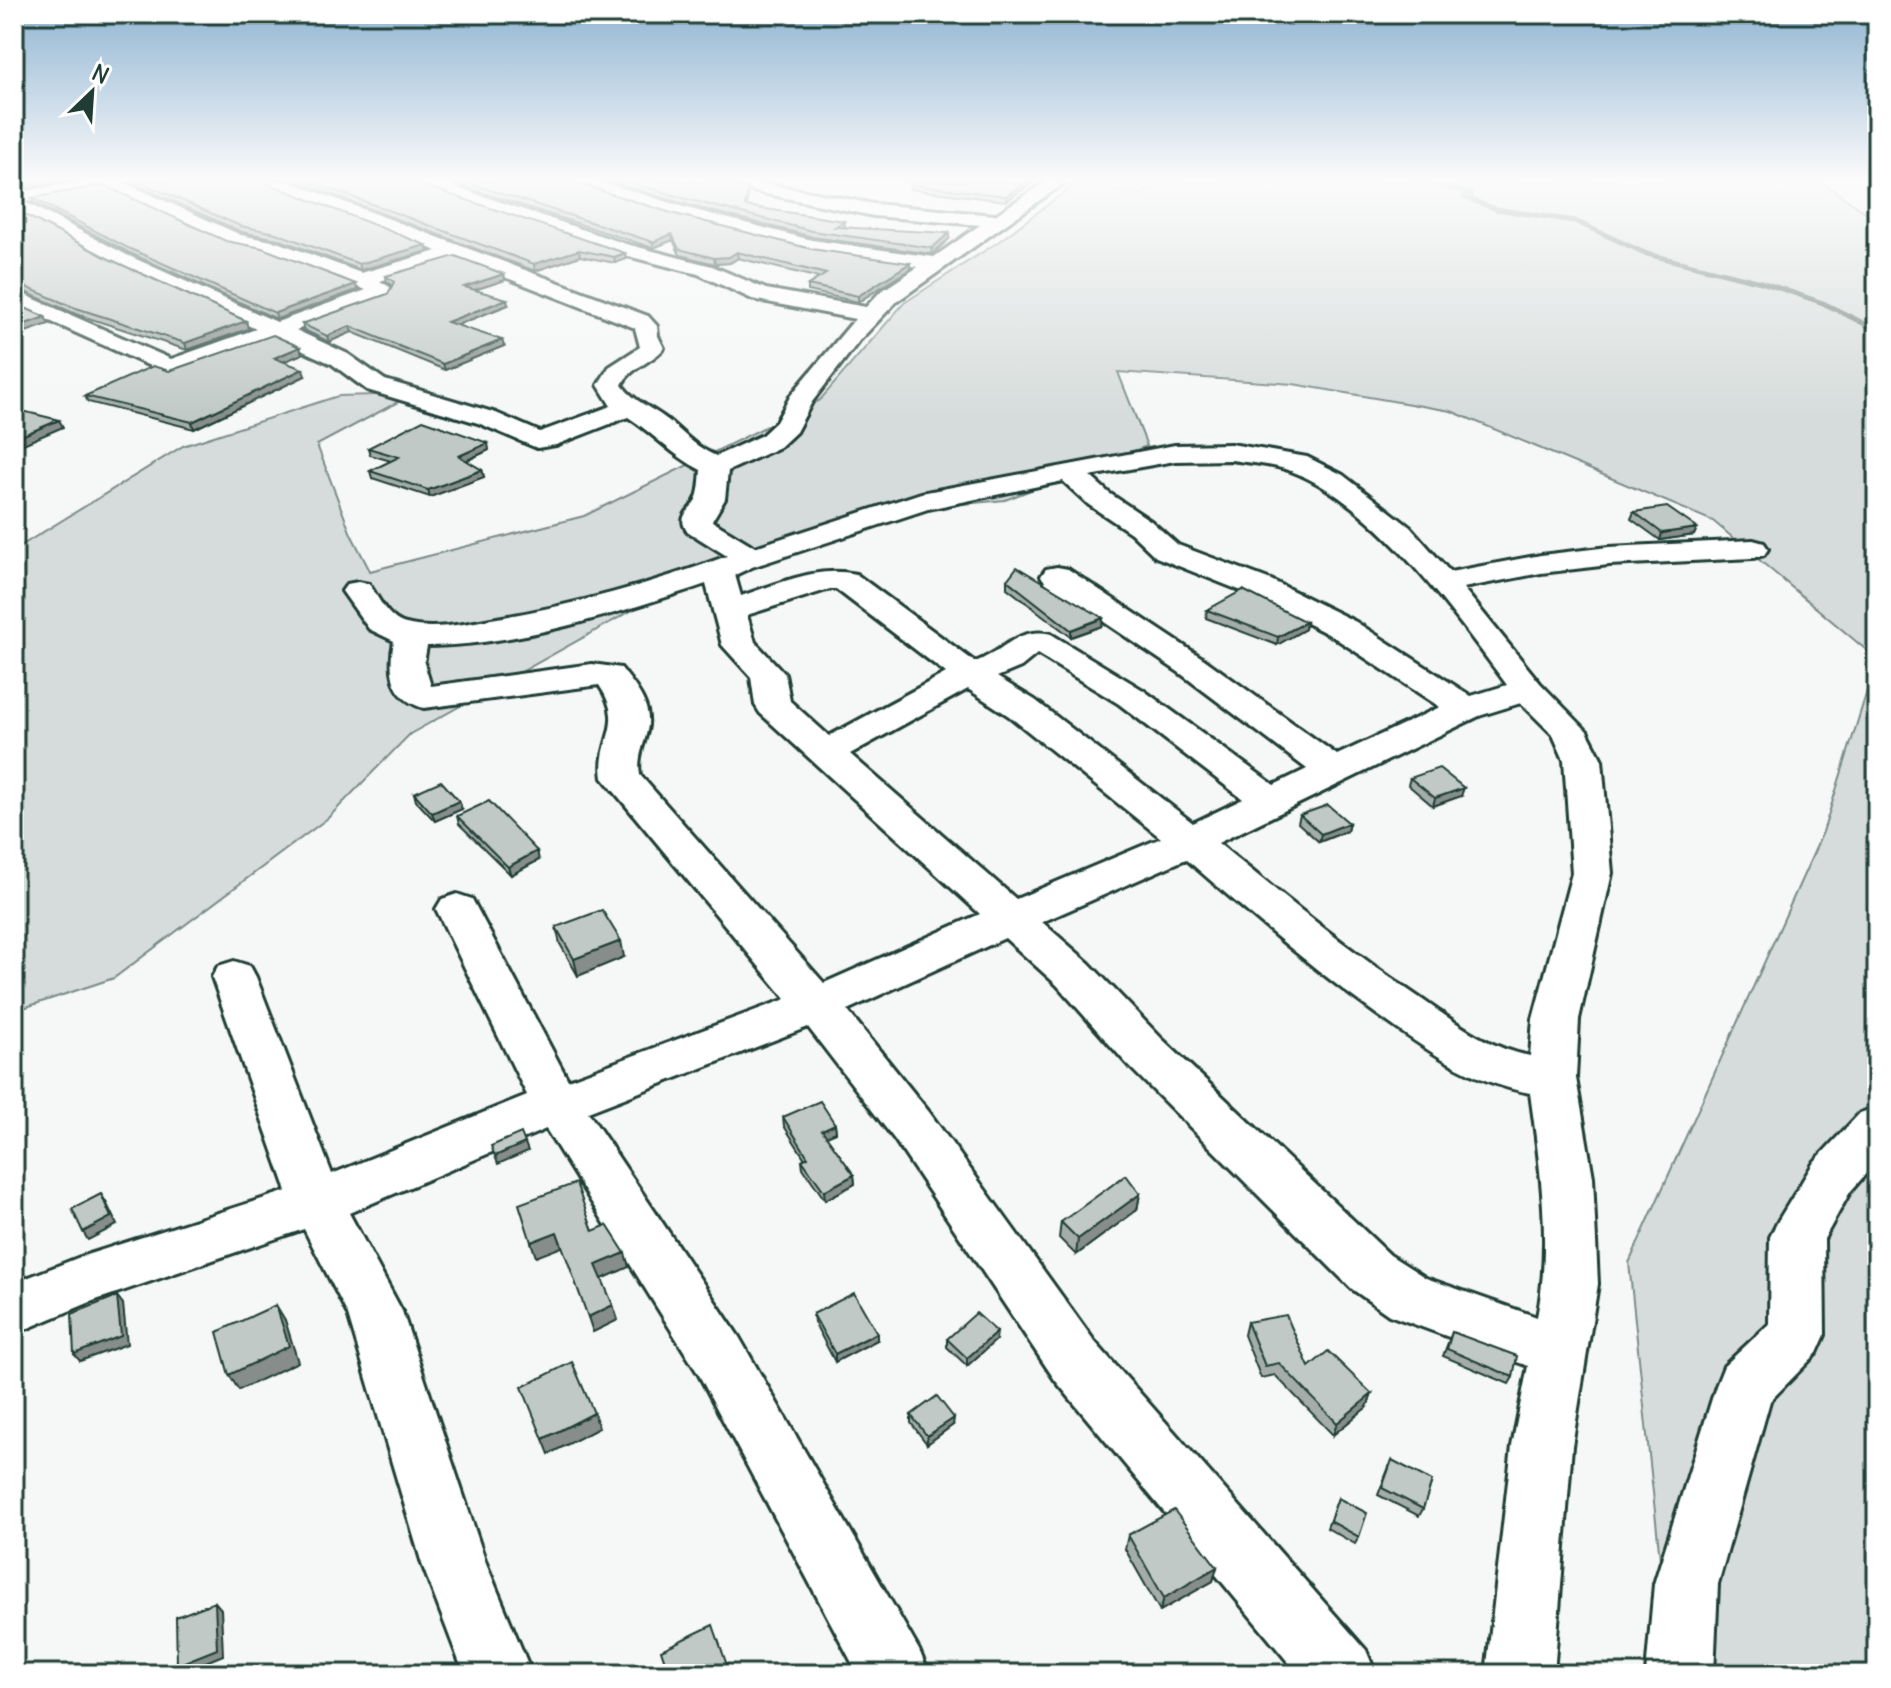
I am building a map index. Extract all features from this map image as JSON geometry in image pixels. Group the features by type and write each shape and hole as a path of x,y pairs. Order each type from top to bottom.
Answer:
{"street":[{"path":"122,260 276,328 347,363 376,385 487,418 537,440 631,407"},
{"path":"14,297 170,368 381,292 378,287 307,260"},
{"path":"361,280 429,260"},
{"path":"481,260 626,315 646,326 651,351 621,367 612,376 610,385 620,400 658,425 684,451 715,467"},
{"path":"665,260 705,270 760,294 871,315"},
{"path":"912,260 935,263"},
{"path":"715,467 771,441 787,426 800,400 871,315 888,297 940,260"},
{"path":"358,591 379,622 397,633 412,636 452,635 733,580 921,502 1175,453 1209,452 1297,463 1319,472 1400,533 1528,690 1569,731 1583,760 1592,873 1556,1019 1552,1078 1567,1177 1571,1284 1542,1446 1520,1674"},
{"path":"715,467 711,499 697,517 697,525 733,580 739,645 768,674 773,705 1073,974 1144,1051 1371,1272 1408,1297 1559,1351"},
{"path":"1069,472 1167,551 1260,587 1344,629 1466,708"},
{"path":"1443,583 1541,564 1609,556 1753,549"},
{"path":"1057,576 1192,666 1335,772"},
{"path":"733,580 836,579 866,594 971,675 1022,708 1191,842 1329,958 1459,1047 1512,1071 1552,1078"},
{"path":"412,636 407,663 416,693 424,697 592,674 609,675 625,694 633,725 618,767 622,778 817,1005 912,1126 1075,1361 1342,1674"},
{"path":"826,752 971,675 1006,664 1019,655 1029,642 1039,641 1131,697 1272,802"},
{"path":"14,1309 80,1281 317,1203 556,1104 817,1005 1010,918 1191,842 1466,708 1528,690"},
{"path":"457,909 556,1104 719,1356 895,1674"},
{"path":"234,977 317,1203 374,1311 454,1564 498,1674"},
{"path":"1680,1674 1686,1584 1745,1386 1797,1335 1797,1237 1832,1177 1877,1127"}],"shaded area":[{"path":"971,260 1877,260 1877,659 1713,521 1451,411 1293,384 1118,372 1147,446 1005,500 869,513 649,601 410,734 328,818 114,978 14,1011 14,550 183,446 338,396 413,394 317,445 351,534 370,571 584,516 820,400 904,303"},
{"path":"1877,659 1877,1674 1672,1674 1629,1263 1823,832"}],"building":[{"path":"14,260 111,260 246,321 185,343 73,307 14,282"},
{"path":"155,260 293,260 356,284 275,313"},
{"path":"348,260 374,260 359,264"},
{"path":"442,260 465,260 504,274 464,287 507,299 447,322 502,340 443,364 350,326 327,336 302,324 388,294 394,282 386,276"},
{"path":"523,260 548,260 534,264"},
{"path":"768,260 887,260 910,263 858,296 808,285 826,274"},
{"path":"14,303 45,317 14,328"},
{"path":"273,335 300,347 274,358 303,369 192,422 85,396 153,366 169,371"},
{"path":"14,409 59,420 14,439"},
{"path":"423,420 488,443 459,456 482,470 428,490 370,471 399,457 368,448"},
{"path":"1667,507 1697,528 1662,533 1634,512"},
{"path":"1017,567 1103,618 1071,630 1007,580"},
{"path":"1243,590 1306,622 1278,637 1207,610"},
{"path":"1439,768 1464,788 1435,798 1410,778"},
{"path":"441,781 459,801 432,813 414,793"},
{"path":"489,801 537,851 508,867 457,816"},
{"path":"1328,805 1349,823 1321,834 1300,815"},
{"path":"602,910 621,941 574,959 556,927"},
{"path":"820,1101 835,1124 822,1130 854,1175 824,1191 802,1160 808,1157 783,1117"},
{"path":"521,1133 525,1143 495,1156 491,1146"},
{"path":"1126,1175 1140,1194 1078,1239 1061,1222"},
{"path":"576,1183 593,1231 607,1225 625,1253 596,1265 613,1305 588,1317 557,1232 531,1242 519,1204"},
{"path":"101,1194 111,1217 83,1232 72,1209"},
{"path":"854,1293 877,1333 835,1354 813,1314"},
{"path":"117,1296 121,1336 74,1354 72,1314"},
{"path":"276,1305 289,1346 229,1375 217,1332"},
{"path":"976,1313 997,1332 967,1358 947,1339"},
{"path":"1286,1315 1309,1367 1328,1351 1372,1394 1337,1423 1279,1363 1265,1366 1247,1322"},
{"path":"1452,1332 1517,1356 1513,1377 1447,1349"},
{"path":"572,1362 594,1413 543,1439 522,1387"},
{"path":"937,1396 954,1418 927,1436 911,1415"},
{"path":"1392,1460 1432,1481 1423,1509 1382,1488"},
{"path":"1338,1498 1367,1513 1359,1537 1330,1521"},
{"path":"1174,1510 1217,1567 1164,1598 1128,1535"},
{"path":"215,1602 217,1649 177,1665 176,1617"},
{"path":"713,1625 730,1674 669,1674 661,1650"}],"waterway":[{"path":"1671,260 1761,282 1823,303 1877,330"}]}
